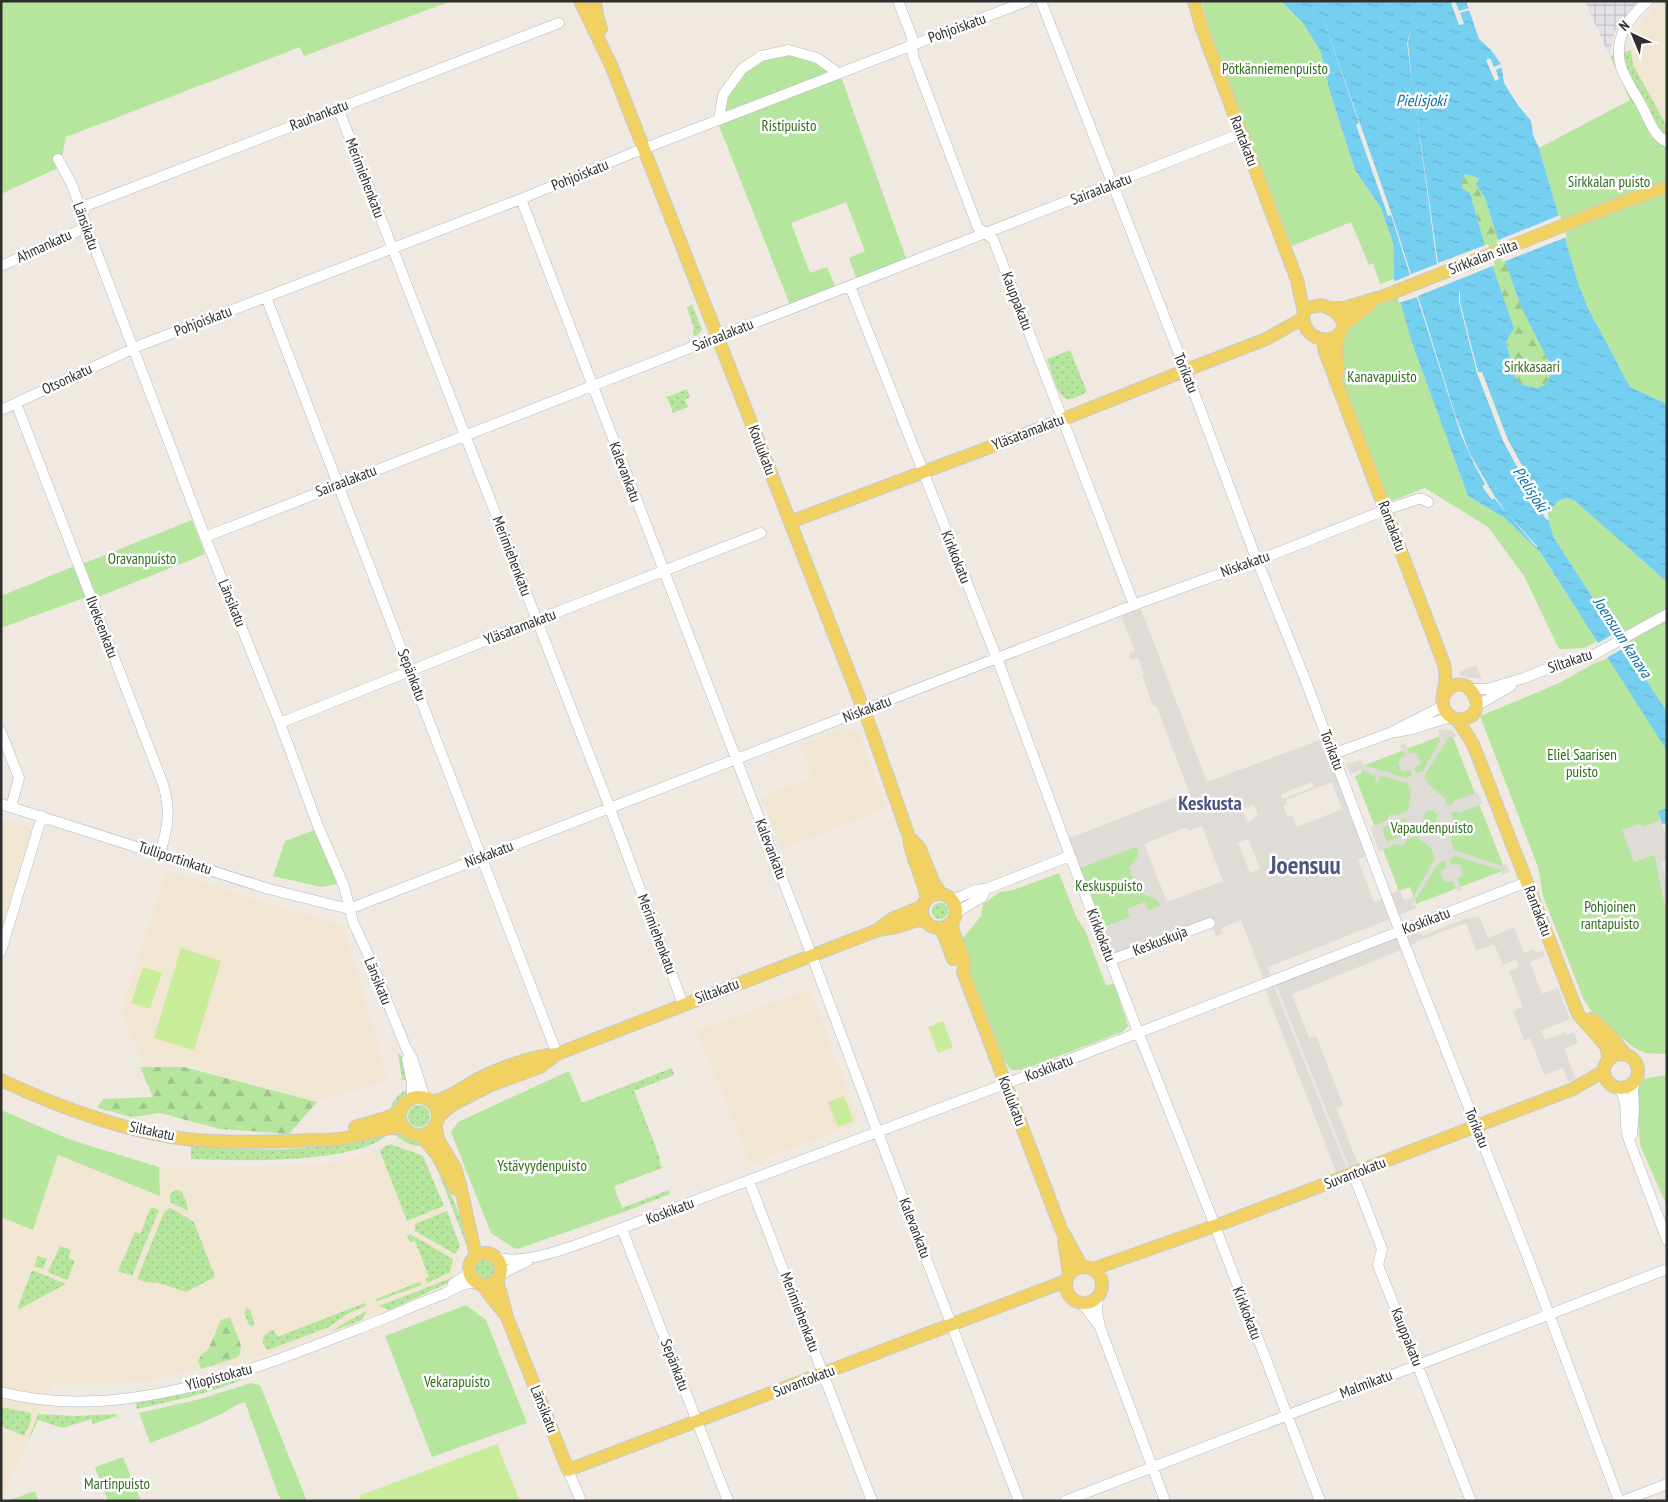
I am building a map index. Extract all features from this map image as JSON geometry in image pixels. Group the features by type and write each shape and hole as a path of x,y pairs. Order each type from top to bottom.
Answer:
{"main road":[{"name":"Koulukatu","path":"580,1 612,64"},
{"name":"Koulukatu","path":"595,1 597,16 612,64 863,710 910,837 910,851 923,881 925,902"},
{"name":"Rantakatu","path":"1194,1 1202,29 1297,280 1303,315"},
{"path":"1626,201 1667,180"},
{"path":"1626,201 1667,187"},
{"name":"Sirkkalan silta","path":"1383,296 1626,201"},
{"name":"Rantakatu","path":"1297,280 1309,296 1327,307"},
{"path":"1383,296 1358,312 1332,339 1323,339 1308,332 1303,324 1303,315 1308,308 1344,308 1383,296"},
{"path":"1327,307 1338,312 1341,330"},
{"name":"Yläsatamakatu","path":"1266,339 1303,315"},
{"name":"Rantakatu","path":"1339,388 1336,351 1341,330"},
{"name":"Yläsatamakatu","path":"790,522 1063,419 1266,339 1308,332"},
{"name":"Rantakatu","path":"1323,339 1325,352 1444,664 1446,682 1443,701"},
{"name":"Rantakatu","path":"1444,664 1455,677 1469,688"},
{"path":"1460,685 1469,688 1476,697 1475,709 1467,718 1454,718 1445,712 1443,701 1447,690 1452,686 1460,685"},
{"name":"Rantakatu","path":"1473,744 1475,709"},
{"name":"Rantakatu","path":"1454,718 1473,744 1570,994 1583,1020 1606,1046 1606,1065"},
{"name":"Koulukatu","path":"910,837 919,847 934,883 947,897"},
{"path":"936,894 947,897 954,917 946,927 938,928 931,926 922,914 925,902 936,894"},
{"name":"Siltakatu","path":"878,930 925,902"},
{"name":"Koulukatu","path":"954,917 954,935 965,966 963,972"},
{"name":"Siltakatu","path":"436,1121 452,1105 491,1085 540,1067 557,1054 878,930 925,920"},
{"name":"Koulukatu","path":"938,928 943,932 957,968 963,972 1062,1229 1088,1268"},
{"name":"Rantakatu","path":"1570,994 1583,1011 1607,1032 1626,1054"},
{"name":"Siltakatu","path":"423,1100 439,1101 477,1080 512,1064 536,1056 557,1054"},
{"path":"1619,1054 1626,1054 1638,1066 1638,1074 1634,1082 1629,1086 1614,1086 1607,1080 1606,1065 1619,1054"},
{"name":"Suvantokatu","path":"1573,1089 1606,1065"},
{"name":"Siltakatu","path":"1,1080 80,1113 154,1133 195,1140 272,1142 329,1140 388,1127 404,1128"},
{"name":"Suvantokatu","path":"1088,1268 1107,1266 1573,1089 1602,1084 1614,1086"},
{"path":"436,1121 432,1130 421,1135 414,1135 404,1128 400,1117 401,1111 403,1106 423,1100 435,1107 439,1141 455,1168 468,1218 487,1255 501,1264 499,1277 490,1284 480,1284 471,1277 469,1269 471,1262 487,1255"},
{"name":"Siltakatu","path":"312,1140 386,1118 401,1111"},
{"path":"421,1135 437,1155 464,1204"},
{"name":"Koulukatu","path":"1062,1229 1068,1278"},
{"name":"Suvantokatu","path":"1100,1289 1111,1271 1135,1254"},
{"path":"1039,1291 1053,1293 1077,1301 1093,1300 1100,1289 1099,1275 1088,1268 1075,1269 1068,1278 1068,1293 1077,1301"},
{"name":"Länsikatu","path":"499,1277 507,1317 568,1470"},
{"name":"Suvantokatu","path":"568,1470 824,1374 1068,1278"},
{"name":"Länsikatu","path":"480,1284 507,1317"}],"street":[{"name":"Kauppakatu","path":"898,1 912,36 913,56 978,228 993,239 1134,605"},
{"name":"Pohjoiskatu","path":"133,348 1027,1"},
{"name":"Torikatu","path":"1042,1 1112,185 1186,371 1256,560 1549,1313 1619,1501"},
{"path":"1648,1 1637,10 1626,24 1620,37 1619,55 1622,68 1656,132 1667,142"},
{"name":"Rauhankatu","path":"80,208 559,23"},
{"path":"719,120 723,95 742,69 761,56 789,50 816,58 838,74"},
{"name":"Merimiehenkatu","path":"338,108 610,808 684,1004"},
{"name":"Sairaalakatu","path":"205,537 465,434 1112,185 1242,133"},
{"name":"Länsikatu","path":"58,159 72,185 86,227 205,537 280,723 318,826 344,886 349,909 406,1048 412,1083 423,1100"},
{"name":"Kalevankatu","path":"521,199 1018,1501"},
{"name":"Ahmankatu","path":"1,266 86,227"},
{"name":"Kirkkokatu","path":"850,286 997,659 1070,856 1320,1501"},
{"name":"Sepänkatu","path":"266,297 557,1054"},
{"name":"Otsonkatu","path":"1,410 133,348"},
{"name":"Ilveksenkatu","path":"16,403 169,801 169,815 160,853"},
{"name":"Niskakatu","path":"349,909 1134,605 1385,510 1418,499 1428,502"},
{"name":"Yläsatamakatu","path":"280,723 410,670 761,533"},
{"name":"Siltakatu","path":"1469,688 1487,689 1524,678 1548,668 1590,657 1667,614"},
{"name":"Siltakatu","path":"1475,709 1524,678"},
{"path":"1390,733 1443,701"},
{"path":"1333,754 1390,733 1454,718"},
{"path":"1,732 19,778 6,805"},
{"name":"Tulliportinkatu","path":"6,805 269,889 349,909"},
{"path":"1,951 42,816"},
{"path":"954,917 982,896 986,890 1070,856"},
{"name":"Koskikatu","path":"499,1277 512,1267 540,1256 622,1229 1005,1084 1527,882"},
{"path":"947,897 963,896 977,889 986,890"},
{"name":"Keskuskuja","path":"1111,960 1210,923"},
{"path":"1632,1148 1634,1082"},
{"path":"1614,1086 1621,1090 1624,1100 1627,1134 1667,1240"},
{"name":"Kauppakatu","path":"1350,1174 1357,1184 1382,1248 1378,1265 1471,1501"},
{"name":"Merimiehenkatu","path":"749,1181 872,1501"},
{"name":"Sepänkatu","path":"622,1229 728,1501"},
{"name":"Koskikatu","path":"487,1255 504,1260 540,1256"},
{"name":"Malmikatu","path":"1065,1501 1667,1268"},
{"name":"Yliopistokatu","path":"426,1300 465,1276 469,1269"},
{"name":"Yliopistokatu","path":"1,1392 33,1398 88,1401 124,1399 187,1387 266,1364 391,1316 466,1283 480,1284"},
{"path":"1100,1289 1097,1312 1100,1327 1165,1501"},
{"path":"1077,1301 1100,1327"},
{"name":"Länsikatu","path":"568,1470 581,1501"},
{"path":"1623,1501 1667,1484"}],"shaded area":[{"path":"1585,1 1638,1 1614,33 1609,55"},
{"path":"1660,1 1667,1 1667,126 1633,65 1631,50 1641,23"},
{"path":"1141,609 1207,782 1325,738 1369,855 1358,860 1374,902 1386,898 1393,918 1268,967 1272,980 1265,983 1241,920 1221,928 1223,934 1216,936 1210,920 1111,957 1100,929 1130,917 1127,909 1145,902 1148,911 1161,905 1158,900 1137,890 1129,868 1139,855 1137,846 1080,868 1069,838 1189,792 1156,705 1153,706 1138,658 1131,660 1129,654 1135,651 1121,616","holes":["1312,782 1314,787 1282,799 1281,794","1332,782 1342,809 1297,827 1292,815 1288,817 1283,806 1287,804 1286,800","1254,805 1258,814 1247,822 1242,809","1202,826 1223,881 1167,902 1144,844 1187,827 1189,831","1248,839 1260,868 1250,873 1238,843"]},
{"path":"1476,665 1482,679 1461,676 1459,672"},
{"path":"845,728 858,734 886,808 782,849 761,798 812,777 800,745"},
{"path":"1438,729 1454,731 1456,737 1449,737 1424,776 1428,784 1444,798 1448,806 1454,803 1453,801 1478,792 1482,804 1458,813 1457,811 1451,813 1454,821 1451,841 1454,850 1502,866 1506,864 1510,872 1502,875 1501,870 1455,856 1449,859 1451,865 1460,864 1463,875 1457,879 1462,890 1457,892 1453,881 1443,880 1440,872 1447,867 1444,861 1437,865 1414,902 1413,904 1417,908 1399,915 1391,894 1400,890 1404,900 1413,897 1435,859 1431,848 1416,836 1407,839 1403,845 1396,844 1379,851 1370,827 1387,820 1391,814 1398,815 1408,811 1411,791 1407,783 1380,775 1378,782 1375,781 1376,776 1370,774 1370,772 1361,770 1350,774 1346,764 1361,760 1364,765 1406,778 1412,775 1410,770 1402,771 1398,763 1401,757 1405,756 1400,745 1405,743 1409,754 1416,753 1421,763 1414,768 1416,773 1423,771 1440,741","holes":["1432,810 1437,814 1437,819 1435,823 1430,824 1424,821 1423,816 1427,811","1406,818 1412,832 1387,842 1382,828"]},
{"path":"1,819 34,829 1,929"},
{"path":"1661,820 1667,841 1667,860 1662,862 1667,887 1667,916 1655,855 1634,862 1622,830 1638,824 1644,827"},
{"path":"166,871 344,927 388,1080 318,1101 185,1065 145,1066 121,1013"},
{"path":"1480,917 1488,938 1514,927 1524,953 1534,949 1536,953 1543,950 1545,956 1530,962 1542,994 1558,988 1570,1019 1541,1031 1545,1040 1565,1032 1566,1035 1574,1032 1578,1043 1564,1049 1576,1079 1568,1082 1563,1068 1544,1075 1530,1038 1524,1040 1513,1011 1523,1007 1509,971 1519,967 1516,960 1503,965 1494,944 1476,951 1466,923 1418,941 1408,947 1401,932 1418,925 1422,936 1464,919"},
{"path":"1395,933 1406,948 1292,994 1309,1038 1316,1036 1343,1105 1336,1108 1360,1169 1351,1173 1274,980"},
{"path":"1272,981 1349,1173 1338,1177 1263,984"},
{"path":"809,989 859,1123 751,1164 697,1031"},
{"path":"412,1139 460,1258 455,1266 452,1280 323,1335 234,1365 199,1368 147,1381 78,1385 52,1383 1,1501 1,1217 33,1229 57,1155 160,1196 159,1167 323,1166"}],"green space":[{"path":"1,1 451,1 304,56 300,47 66,137 60,167 1,194"},
{"name":"Pötkänniemenpuisto","path":"1202,1 1281,1 1303,23 1321,52 1329,89 1355,170 1381,208 1393,243 1394,279 1380,284 1373,263 1369,265 1351,222 1292,246 1209,28"},
{"name":"Ristipuisto","path":"788,47 839,71 907,261 857,280 849,258 865,251 846,202 791,223 810,273 827,267 836,288 790,305 716,118 740,67 759,51"},
{"path":"1631,50 1633,65 1667,126 1667,152 1656,147 1630,100 1610,56"},
{"name":"Sirkkalan puisto","path":"1630,100 1656,147 1667,152 1667,404 1630,387 1588,308 1578,283 1539,148"},
{"name":"Sirkkasaari","path":"1465,174 1479,177 1476,184 1485,198 1522,309 1553,370 1546,384 1538,388 1523,385 1516,379 1484,242 1470,193 1462,188"},
{"name":"Kanavapuisto","path":"1399,294 1412,343 1468,496 1506,519 1537,548 1597,641 1584,648 1559,649 1524,576 1488,527 1425,488 1389,502 1343,383 1340,342 1347,328 1363,312"},
{"path":"692,304 702,330 696,336 693,335 694,328 687,308"},
{"path":"1070,350 1087,392 1067,399 1060,393 1047,359"},
{"path":"687,389 690,397 685,400 688,407 673,413 667,397"},
{"path":"1567,498 1575,501 1667,582 1667,712 1554,538 1548,512 1558,501"},
{"name":"Oravanpuisto","path":"192,520 205,554 93,599 80,565"},
{"name":"Oravanpuisto","path":"77,565 89,596 1,628 1,596"},
{"path":"1608,658 1667,751 1667,808 1658,811 1661,820 1644,827 1634,861 1655,854 1667,916 1667,1054 1645,1053 1636,1049 1596,1018 1583,998 1543,896 1538,867 1480,716 1557,684"},
{"name":"Vapaudenpuisto","path":"1451,732 1505,870 1416,904 1410,887 1399,891 1355,776 1362,773 1360,767"},
{"path":"317,829 337,884 321,887 273,876 285,841"},
{"name":"Keskuspuisto","path":"1137,846 1139,855 1136,890 1158,900 1161,906 1148,911 1144,903 1128,909 1131,917 1100,929 1077,869"},
{"path":"1059,873 1077,919 1085,930 1106,986 1114,983 1128,1026 1122,1032 1022,1070 1011,1070 1004,1060 959,943 981,916 983,904 1000,892 1013,890"},
{"path":"940,903 946,905 948,911 946,917 940,919 934,917 932,911 934,905"},
{"path":"181,948 221,961 194,1050 154,1038"},
{"path":"143,967 162,973 150,1009 131,1003"},
{"path":"943,1021 953,1047 938,1053 928,1027"},
{"path":"398,1053 403,1057 408,1080 402,1080"},
{"path":"140,1067 184,1067 317,1102 289,1134 220,1129 160,1113 133,1117 97,1108 103,1099 153,1097"},
{"path":"672,1068 674,1075 634,1091 660,1158 662,1168 614,1186 617,1195 588,1134 572,1080 582,1103"},
{"name":"Ystävyydenpuisto","path":"569,1071 583,1105 629,1087 660,1166 613,1185 624,1212 517,1249 491,1233 451,1132 458,1122"},
{"path":"1667,1075 1667,1206 1640,1145 1636,1095 1637,1087 1643,1079"},
{"path":"409,1089 409,1094 398,1110 390,1110 397,1097"},
{"path":"844,1096 853,1121 838,1127 828,1102"},
{"path":"419,1105 427,1108 430,1116 427,1124 419,1127 411,1124 408,1116 411,1108"},
{"path":"1,1110 71,1140 159,1167 160,1196 58,1155 33,1230 1,1217"},
{"path":"392,1131 410,1135 424,1145 419,1146 406,1143"},
{"path":"384,1132 385,1137 368,1146 320,1156 262,1160 191,1159 191,1145 245,1149 317,1147"},
{"path":"391,1144 423,1156 444,1206 407,1221 380,1151 385,1146"},
{"path":"429,1154 443,1174 469,1239 471,1257 438,1171"},
{"path":"175,1190 181,1191 186,1200 188,1211 170,1202 170,1194"},
{"path":"669,1190 670,1194 624,1212 618,1211 619,1201 622,1208"},
{"path":"151,1207 159,1210 132,1276 118,1271 135,1232 140,1234"},
{"path":"171,1208 194,1222 215,1277 186,1292 159,1283 145,1282 138,1279 164,1212"},
{"path":"447,1211 460,1246 455,1254 415,1231 415,1224"},
{"path":"410,1234 453,1259 450,1272 427,1283 425,1279 429,1277 415,1241 410,1242 407,1236"},
{"path":"60,1246 71,1250 68,1258 75,1261 67,1280 48,1272"},
{"path":"38,1256 47,1259 43,1269 34,1266"},
{"path":"485,1258 493,1261 496,1269 493,1277 485,1280 477,1277 474,1269 477,1261"},
{"path":"32,1270 66,1284 19,1309 18,1307"},
{"path":"454,1277 455,1280 389,1310 379,1306"},
{"path":"420,1282 422,1285 377,1301 376,1299"},
{"path":"365,1303 366,1306 349,1313 329,1327 268,1350 263,1344 264,1336 271,1331 274,1330 277,1337"},
{"name":"Vekarapuisto","path":"466,1305 486,1320 527,1423 432,1457 385,1336"},
{"path":"247,1308 250,1310 254,1322 253,1327 249,1325 244,1313"},
{"path":"367,1311 362,1320 333,1331 344,1323"},
{"path":"230,1317 241,1346 240,1354 236,1358 201,1369 198,1361 202,1354 208,1350 221,1320"},
{"path":"241,1378 241,1380 203,1393 137,1409 136,1403 193,1392"},
{"path":"251,1383 260,1385 307,1501 282,1501 245,1402 209,1420 150,1443 139,1413 200,1399"},
{"path":"1,1407 31,1413 31,1421 24,1436 1,1426"},
{"path":"38,1414 76,1416 116,1414 117,1416 93,1424 91,1419 63,1428 38,1420 27,1444"},
{"path":"497,1444 520,1501 358,1501 361,1495"},
{"name":"Martinpuisto","path":"123,1457 141,1501 108,1501 95,1467"},
{"path":"35,1491 38,1499 33,1501 7,1501"}],"water":[{"name":"Pielisjoki","path":"1281,1 1466,1 1479,39 1491,50 1501,64 1504,83 1517,104 1531,121 1533,135 1539,148 1578,283 1588,308 1630,387 1667,404 1667,582 1575,501 1567,498 1558,501 1548,512 1554,538 1667,712 1667,751 1540,552 1506,519 1468,496 1412,343 1394,279 1393,243 1381,208 1355,170 1329,89 1321,52 1303,23","holes":["1465,174 1479,178 1476,184 1485,198 1522,309 1553,370 1546,384 1538,388 1523,385 1516,379 1506,342 1514,328 1484,242 1470,193 1462,188"]},
{"path":"1667,808 1667,823 1662,824 1658,811"}],"pier":[{"path":"1317,1 1392,215 1411,274 1437,264 1407,43 1411,30 1408,43 1413,87 1438,263 1488,244 1495,265 1418,296 1455,414 1470,454 1495,497 1537,548 1494,498 1492,500 1482,486 1485,484 1475,466 1461,435 1417,297 1399,303 1393,282 1410,275 1391,215 1388,216 1356,125 1359,123"},
{"path":"1455,1 1459,11 1469,8 1470,10 1460,13 1464,24 1459,25 1451,3"},
{"path":"1490,58 1494,67 1501,64 1502,67 1496,70 1499,79 1495,81 1486,60"},
{"path":"1560,215 1567,237 1503,262 1496,241"},
{"path":"1459,292 1478,372 1482,372 1508,440 1548,512 1549,521 1545,518 1503,441 1477,373 1459,302"},
{"path":"1617,632 1626,647 1606,658 1596,644"}],"district":[{"name":"Keskusta","path":"1210,803"},
{"name":"Joensuu","path":"1305,865"}],"water label":[{"name":"Joensuun kanava","path":"1623,637"}],"park label":[{"name":"Eliel Saarisen puisto","path":"1582,764"},
{"name":"Pohjoinen rantapuisto","path":"1610,916"}]}
